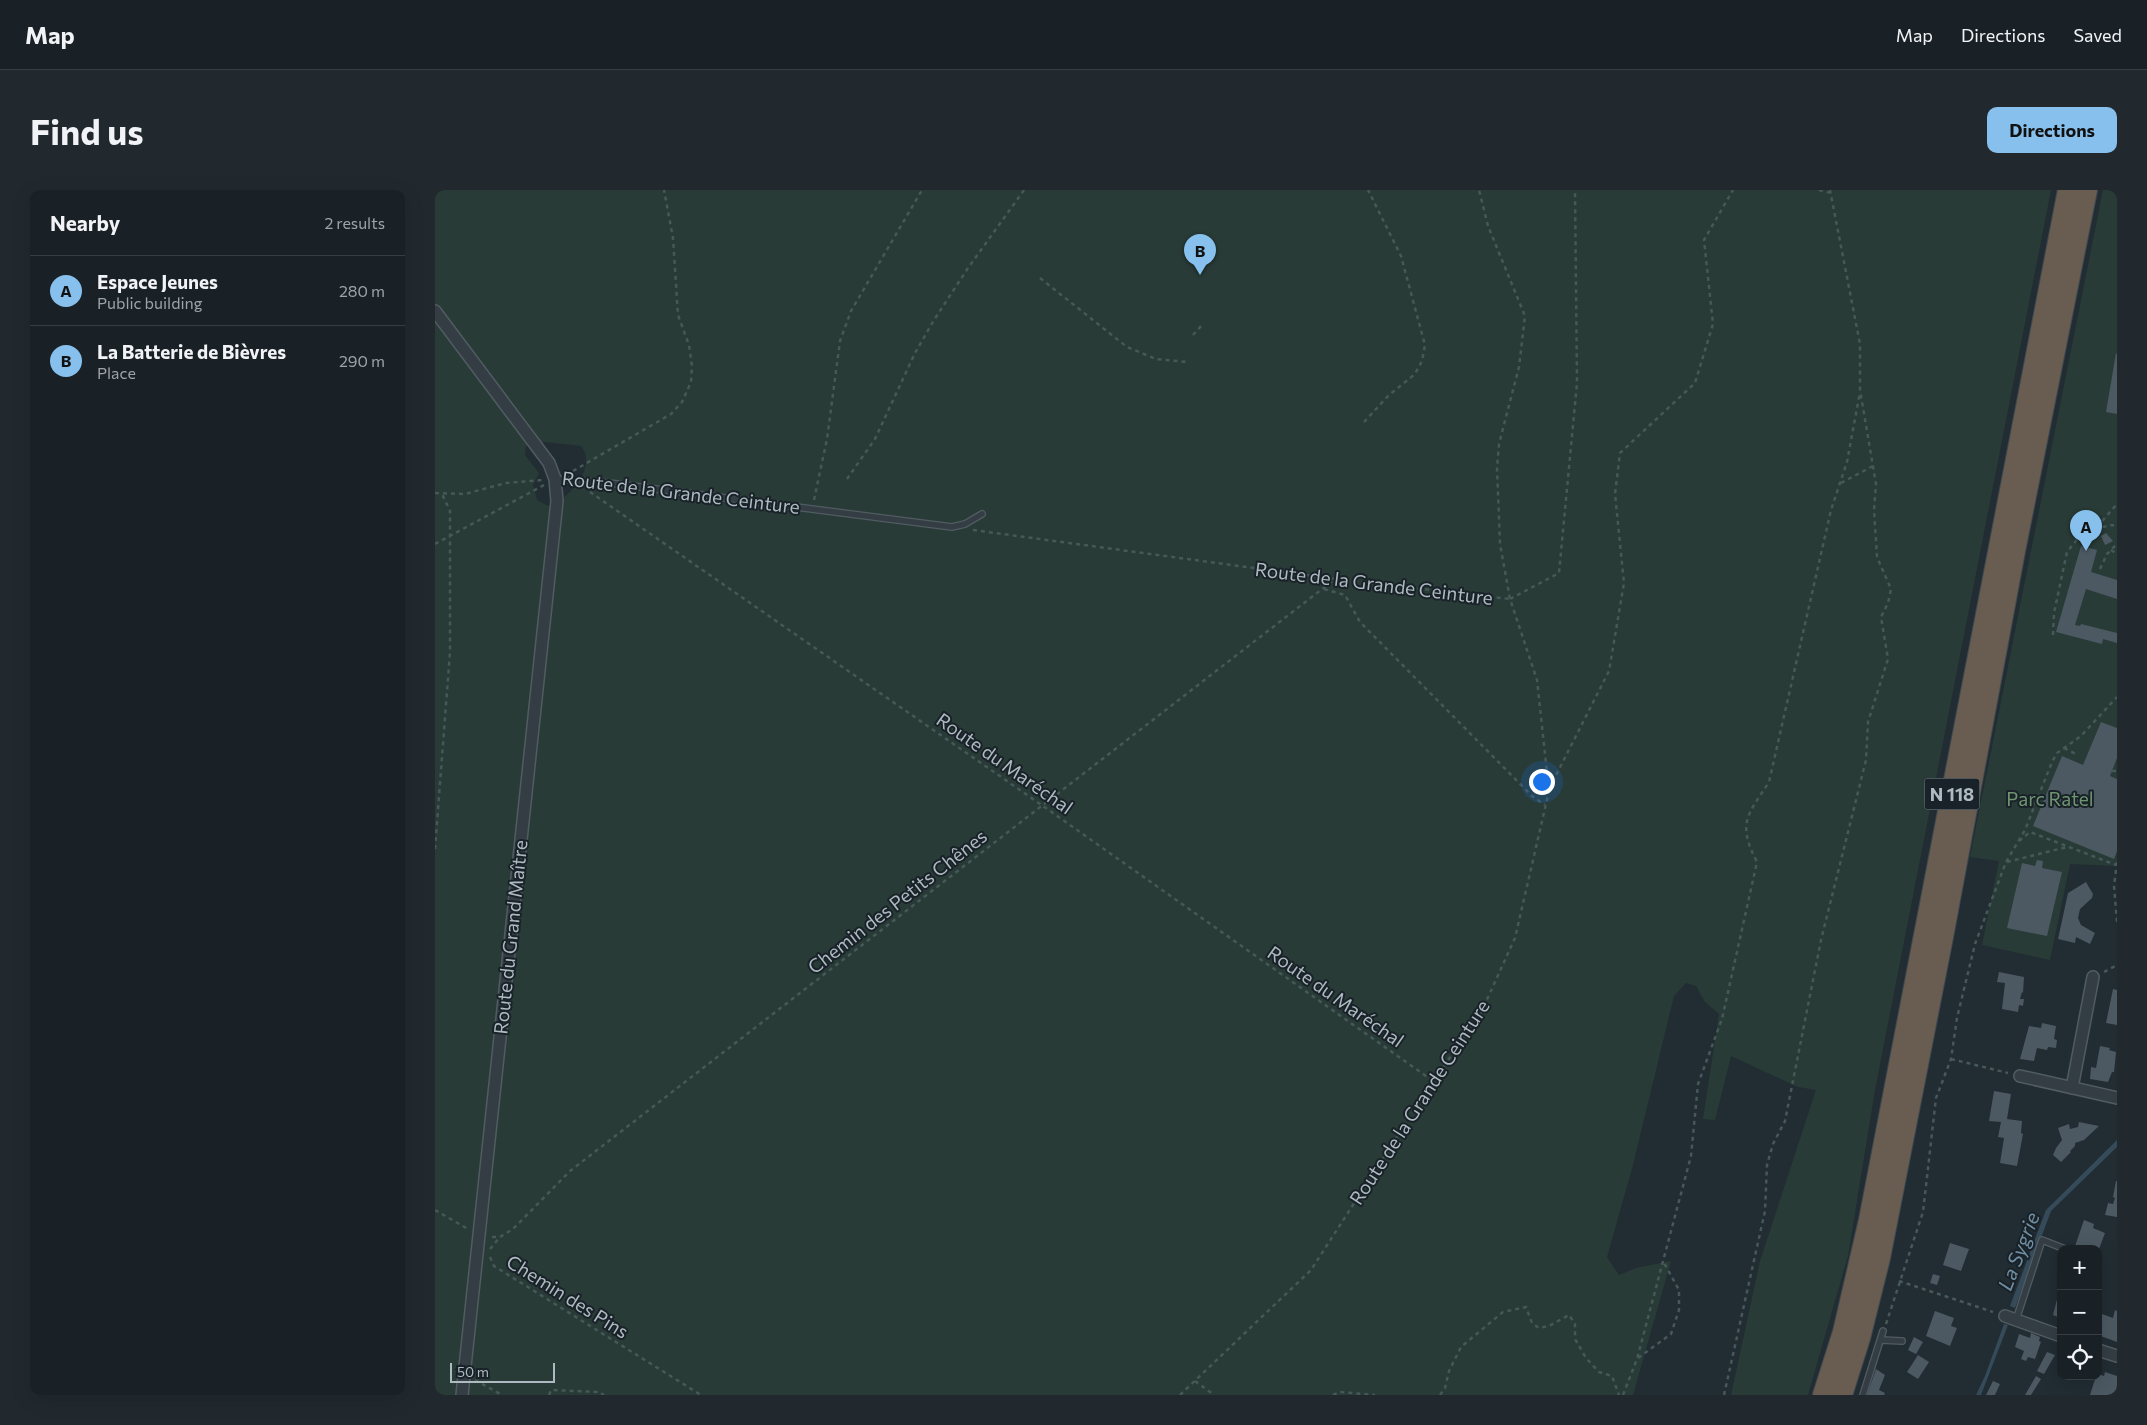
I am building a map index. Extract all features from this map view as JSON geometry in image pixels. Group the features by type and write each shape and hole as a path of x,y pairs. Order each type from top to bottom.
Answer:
{"highway":[{"name":"N 118","path":"1823,1395 1843,1332 1869,1220 2068,190"},
{"name":"N 118","path":"1842,1395 1860,1338 1880,1258 1943,937 2015,551 2087,190"}],"street":[{"name":"Route de la Grande Ceinture","path":"435,311 549,463 555,479"},
{"name":"Route du Grand Maître","path":"462,1395 557,501 555,479"},
{"path":"2071,1088 2093,977"},
{"path":"2020,1076 2117,1098"},
{"path":"2011,1318 2058,1335"},
{"path":"2102,1351 2117,1356"}],"lane":[{"name":"Route de la Grande Ceinture","path":"555,479 609,483 952,527 965,524 982,514"},
{"path":"2011,1318 2043,1240 2057,1246"},
{"path":"1863,1395 1884,1328"},
{"path":"1881,1340 1901,1341"}],"path":[{"path":"435,544 555,479 569,474 671,414 682,402 691,382 692,366 689,345 678,316 673,238 664,190"},
{"path":"812,508 827,440 840,342 844,326 884,252 921,190"},
{"path":"847,480 875,439 915,353 934,320 968,268 1024,190"},
{"path":"1365,422 1389,395 1415,374 1423,361 1425,346 1401,256 1368,190"},
{"path":"1479,190 1488,226 1525,316 1519,367 1499,444 1497,468 1500,544 1510,599 1559,573 1577,383 1575,190"},
{"path":"1549,791 1609,672 1624,583 1615,494 1621,453 1695,383 1713,324 1704,240 1733,190"},
{"path":"1724,1395 1765,1210 1767,1165 1773,1144 1785,1121 1821,940 1865,760 1868,722 1888,659 1881,617 1888,602 1891,589 1877,557 1873,466 1860,390 1860,344 1831,191 1819,190"},
{"path":"1041,278 1127,347 1156,359 1188,362"},
{"path":"1193,335 1202,325"},
{"path":"1623,1395 1637,1359 1691,1156 1697,1084 1722,1019 1757,862 1747,843 1746,817 1769,782 1831,510 1847,462 1860,390"},
{"path":"1840,483 1873,466"},
{"path":"435,493 465,494 506,483 555,479"},
{"name":"Route du Maréchal","path":"581,489 599,498 1043,806 1433,1081"},
{"path":"435,849 450,652 450,511 442,494"},
{"path":"2087,542 2102,519 2117,504"},
{"path":"2053,635 2054,613 2067,552 2079,536 2095,529 2112,525 2117,526"},
{"name":"Route de la Grande Ceinture","path":"952,527 1335,579 1510,599 1537,680 1549,791 1515,938 1479,1017 1433,1081 1311,1270 1180,1395"},
{"path":"2100,569 2111,550 2117,544"},
{"path":"2111,550 2117,554"},
{"name":"Chemin des Petits Chênes","path":"500,1237 513,1229 570,1171 1335,579"},
{"path":"1323,588 1345,595 1360,622 1525,789 1545,805"},
{"path":"1884,1328 1923,1212 1936,1098 1951,1059 1962,992 1971,966 1975,944 2006,862 2025,830 2052,762 2063,748 2081,736 2117,697"},
{"path":"2063,748 2078,755"},
{"path":"2112,771 2117,771"},
{"path":"2016,844 2030,832 2116,863 2115,894 2117,922"},
{"path":"2006,862 2069,846"},
{"path":"1951,1059 2020,1076"},
{"path":"435,1210 463,1227 488,1237 500,1237"},
{"name":"Chemin des Pins","path":"479,1232 493,1266 701,1395"},
{"path":"493,1266 489,1257 489,1249 500,1237"},
{"path":"1637,1359 1671,1334 1679,1310 1679,1290 1663,1261"},
{"path":"1899,1281 2011,1318"},
{"path":"1440,1395 1445,1388 1449,1371 1461,1347 1503,1312 1526,1307 1532,1323 1539,1328 1549,1326 1569,1315 1575,1324 1575,1339 1585,1358 1599,1372 1612,1376 1619,1395"},
{"path":"464,1374 502,1395"},
{"path":"1195,1381 1214,1395"},
{"path":"549,1395 551,1390 599,1392 604,1395"},
{"path":"1333,1395 1340,1392 1375,1395"}],"green space":[{"path":"435,190 2051,190 1875,1090 1848,1256 1808,1395 1731,1395 1760,1261 1816,1090 1798,1087 1731,1056 1715,1120 1703,1119 1719,1014 1705,1002 1696,986 1686,983 1674,996 1633,1165 1607,1257 1619,1275 1636,1268 1671,1261 1633,1395 435,1395","holes":["545,442 581,446 586,456 586,465 584,473 575,487 555,503 548,506 537,500 533,485 539,473 525,455 526,446"]},
{"name":"Parc Ratel","path":"2103,190 2117,190 2117,866 2070,864 2050,960 1982,945 1999,861 1970,857"}],"water":[{"path":"2117,1140 2117,1147 2051,1211 2015,1308 2010,1306 2046,1210"},
{"path":"2004,1324 2008,1325 1981,1395 1976,1395 1985,1376"}],"building":[{"path":"2117,354 2117,414 2106,412"},
{"path":"2106,533 2113,541 2105,545 2101,536"},
{"path":"2081,546 2097,550 2091,572 2117,580 2117,599 2086,589 2075,625 2080,626 2081,624 2117,633 2117,643 2103,639 2102,644 2056,632"},
{"path":"2101,722 2117,728 2117,758 2110,776 2117,779 2117,851 2114,859 2033,826 2062,756 2083,765"},
{"path":"2037,860 2043,861 2042,868 2062,872 2047,936 2007,928 2022,863 2035,866"},
{"path":"2086,882 2093,894 2092,898 2080,909 2078,918 2081,925 2095,933 2090,944 2076,937 2075,943 2058,939 2068,893"},
{"path":"1999,972 2024,977 2023,993 2020,999 2024,999 2023,1006 2019,1005 2018,1012 2002,1009 2005,983 1997,982"},
{"path":"2113,989 2117,990 2117,1025 2106,1023"},
{"path":"2042,1023 2056,1026 2054,1039 2057,1040 2056,1048 2048,1047 2047,1050 2037,1048 2034,1061 2020,1059 2029,1026 2041,1028"},
{"path":"2100,1046 2110,1048 2109,1050 2116,1052 2114,1072 2112,1072 2108,1082 2090,1079 2091,1067 2096,1068"},
{"path":"1994,1091 2011,1094 2007,1119 2022,1121 2021,1133 2023,1134 2017,1166 2000,1163 2004,1138 1998,1137 2001,1122 1989,1121"},
{"path":"2079,1122 2099,1126 2084,1140 2075,1143 2071,1152 2061,1162 2053,1155 2062,1140 2058,1128 2069,1124 2070,1129 2078,1127"},
{"path":"2116,1181 2117,1217 2105,1215 2108,1203 2113,1204 2115,1198 2113,1197"},
{"path":"2084,1220 2094,1224 2093,1228 2105,1233 2100,1245 2075,1245"},
{"path":"1950,1243 1969,1249 1961,1271 1943,1265"},
{"path":"1933,1274 1940,1276 1937,1285 1930,1283"},
{"path":"2057,1300 2057,1316 2053,1315"},
{"path":"2115,1310 2117,1311 2117,1342 2102,1336 2102,1314 2113,1318"},
{"path":"1935,1311 1954,1318 1951,1326 1957,1328 1950,1346 1926,1336"},
{"path":"2031,1333 2040,1337 2039,1341 2041,1342 2035,1359 2028,1357 2026,1361 2021,1359 2024,1351 2015,1347 2019,1334 2030,1338"},
{"path":"1914,1337 1923,1342 1916,1354 1908,1350"},
{"path":"2047,1352 2055,1355 2044,1374 2037,1371"},
{"path":"1918,1355 1929,1362 1918,1379 1907,1372"},
{"path":"1876,1369 1885,1375 1879,1390 1885,1393 1884,1395 1867,1395"},
{"path":"2105,1372 2117,1376 2117,1395 2090,1395 2095,1380 2102,1380 2102,1375 2104,1376"},
{"path":"2036,1376 2041,1379 2031,1395 2025,1395"},
{"path":"1993,1381 2000,1384 1995,1395 1986,1395"}],"place":[{"name":"La Batterie de Bièvres","path":"1200,275"},
{"name":"Espace Jeunes","path":"2086,551"}],"water label":[{"name":"La Sygrie","path":"2018,1251"}]}
